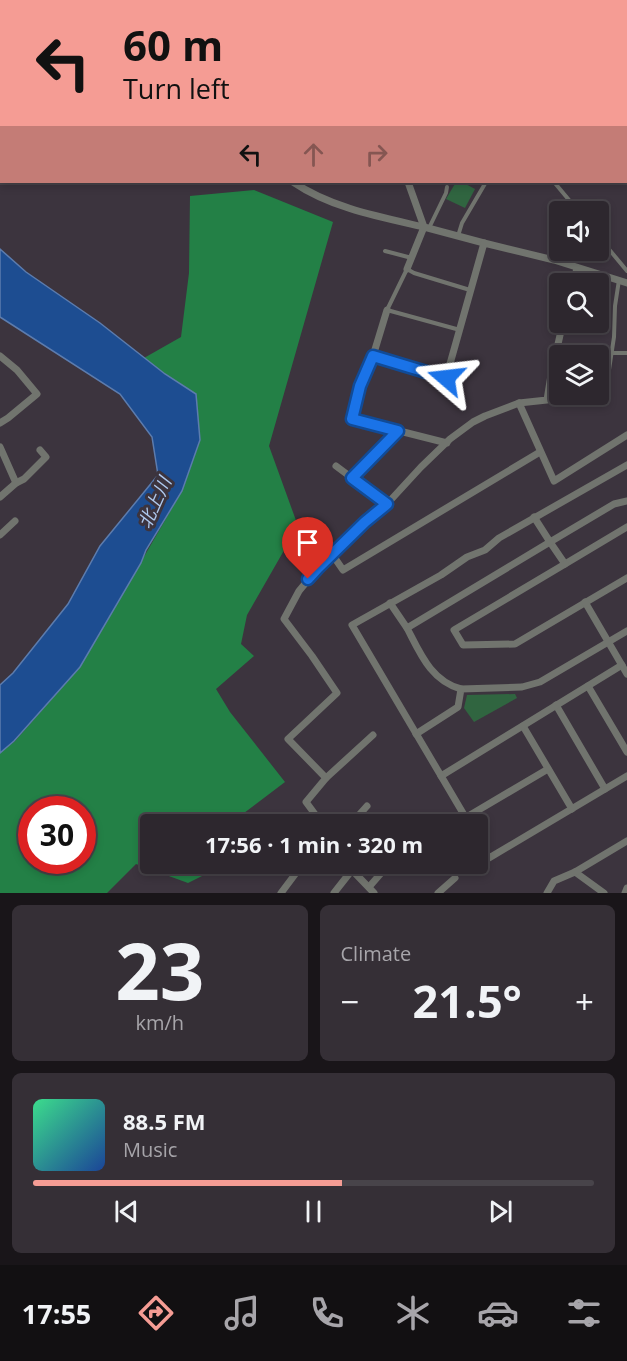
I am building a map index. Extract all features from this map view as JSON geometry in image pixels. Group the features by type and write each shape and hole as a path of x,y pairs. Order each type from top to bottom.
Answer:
{"street":[{"path":"295,183 327,200 376,216 554,260 627,283"},
{"path":"407,269 427,228 408,183"},
{"path":"373,356 446,378 484,243"},
{"path":"576,273 577,268"},
{"path":"387,310 373,356 360,386 352,419 447,443"},
{"path":"326,778 288,739 337,693 284,619 298,591 365,522 387,504 447,443 473,422 519,403 547,400 561,333"},
{"path":"0,356 17,370 37,394 0,423"},
{"path":"519,403 554,481 627,435"},
{"path":"352,478 398,431"},
{"path":"0,447 16,483"},
{"path":"0,497 24,479 46,457 40,450"},
{"path":"332,554 343,570 540,452"},
{"path":"463,814 352,625 441,575 466,557 485,550 499,538 534,517 627,465"},
{"path":"336,466 387,504"},
{"path":"406,628 614,504 627,501"},
{"path":"534,517 565,564"},
{"path":"0,535 15,521"},
{"path":"627,527 453,630 463,645 515,644 627,578"},
{"path":"585,602 627,674"},
{"path":"390,603 427,665 438,677 461,689 522,687 540,682 627,631"},
{"path":"441,776 622,665"},
{"path":"588,686 627,752"},
{"path":"416,734 458,707 461,689"},
{"path":"556,705 605,789"},
{"path":"522,726 572,809"},
{"path":"315,814 306,802 326,778 373,735"},
{"path":"472,814 548,769"},
{"path":"488,856 489,858 627,776"},
{"path":"360,814 367,806"},
{"path":"547,893 554,881 575,872 627,841"},
{"path":"575,872 604,893"},
{"path":"292,893 283,890 295,874"},
{"path":"334,893 346,874"},
{"path":"357,874 371,890 382,874"},
{"path":"438,893 455,878"},
{"path":"625,893 627,888"}],"lane":[{"path":"458,236 462,223 485,183"},
{"path":"555,183 570,201"},
{"path":"427,228 447,188"},
{"path":"385,250 412,257"},
{"path":"609,250 627,272"},
{"path":"460,330 387,310 407,269 471,291"},
{"path":"609,368 619,280"},
{"path":"611,352 627,353"}],"green space":[{"path":"455,183 464,183 475,189 465,208 446,199"},
{"path":"254,190 333,222 269,446 298,526 247,615 241,644 254,656 216,689 230,712 285,782 244,814 140,814 140,865 136,864 107,893 0,893 0,753 15,741 80,667 182,491 200,440 165,374 144,358 181,337 189,273 190,196"},
{"path":"515,694 517,698 474,722 464,708 467,695"},
{"path":"163,874 206,874 188,883"}],"water":[{"name":"北上川","path":"0,249 26,272 100,323 165,374 196,394 200,440 182,491 80,667 14,741 0,753 0,685 13,673 68,604 100,546 158,475 152,437 120,394 0,317"}],"route":[{"path":"308,579 365,522 387,504 352,478 398,431 352,419 360,386 373,356 446,378"}]}
